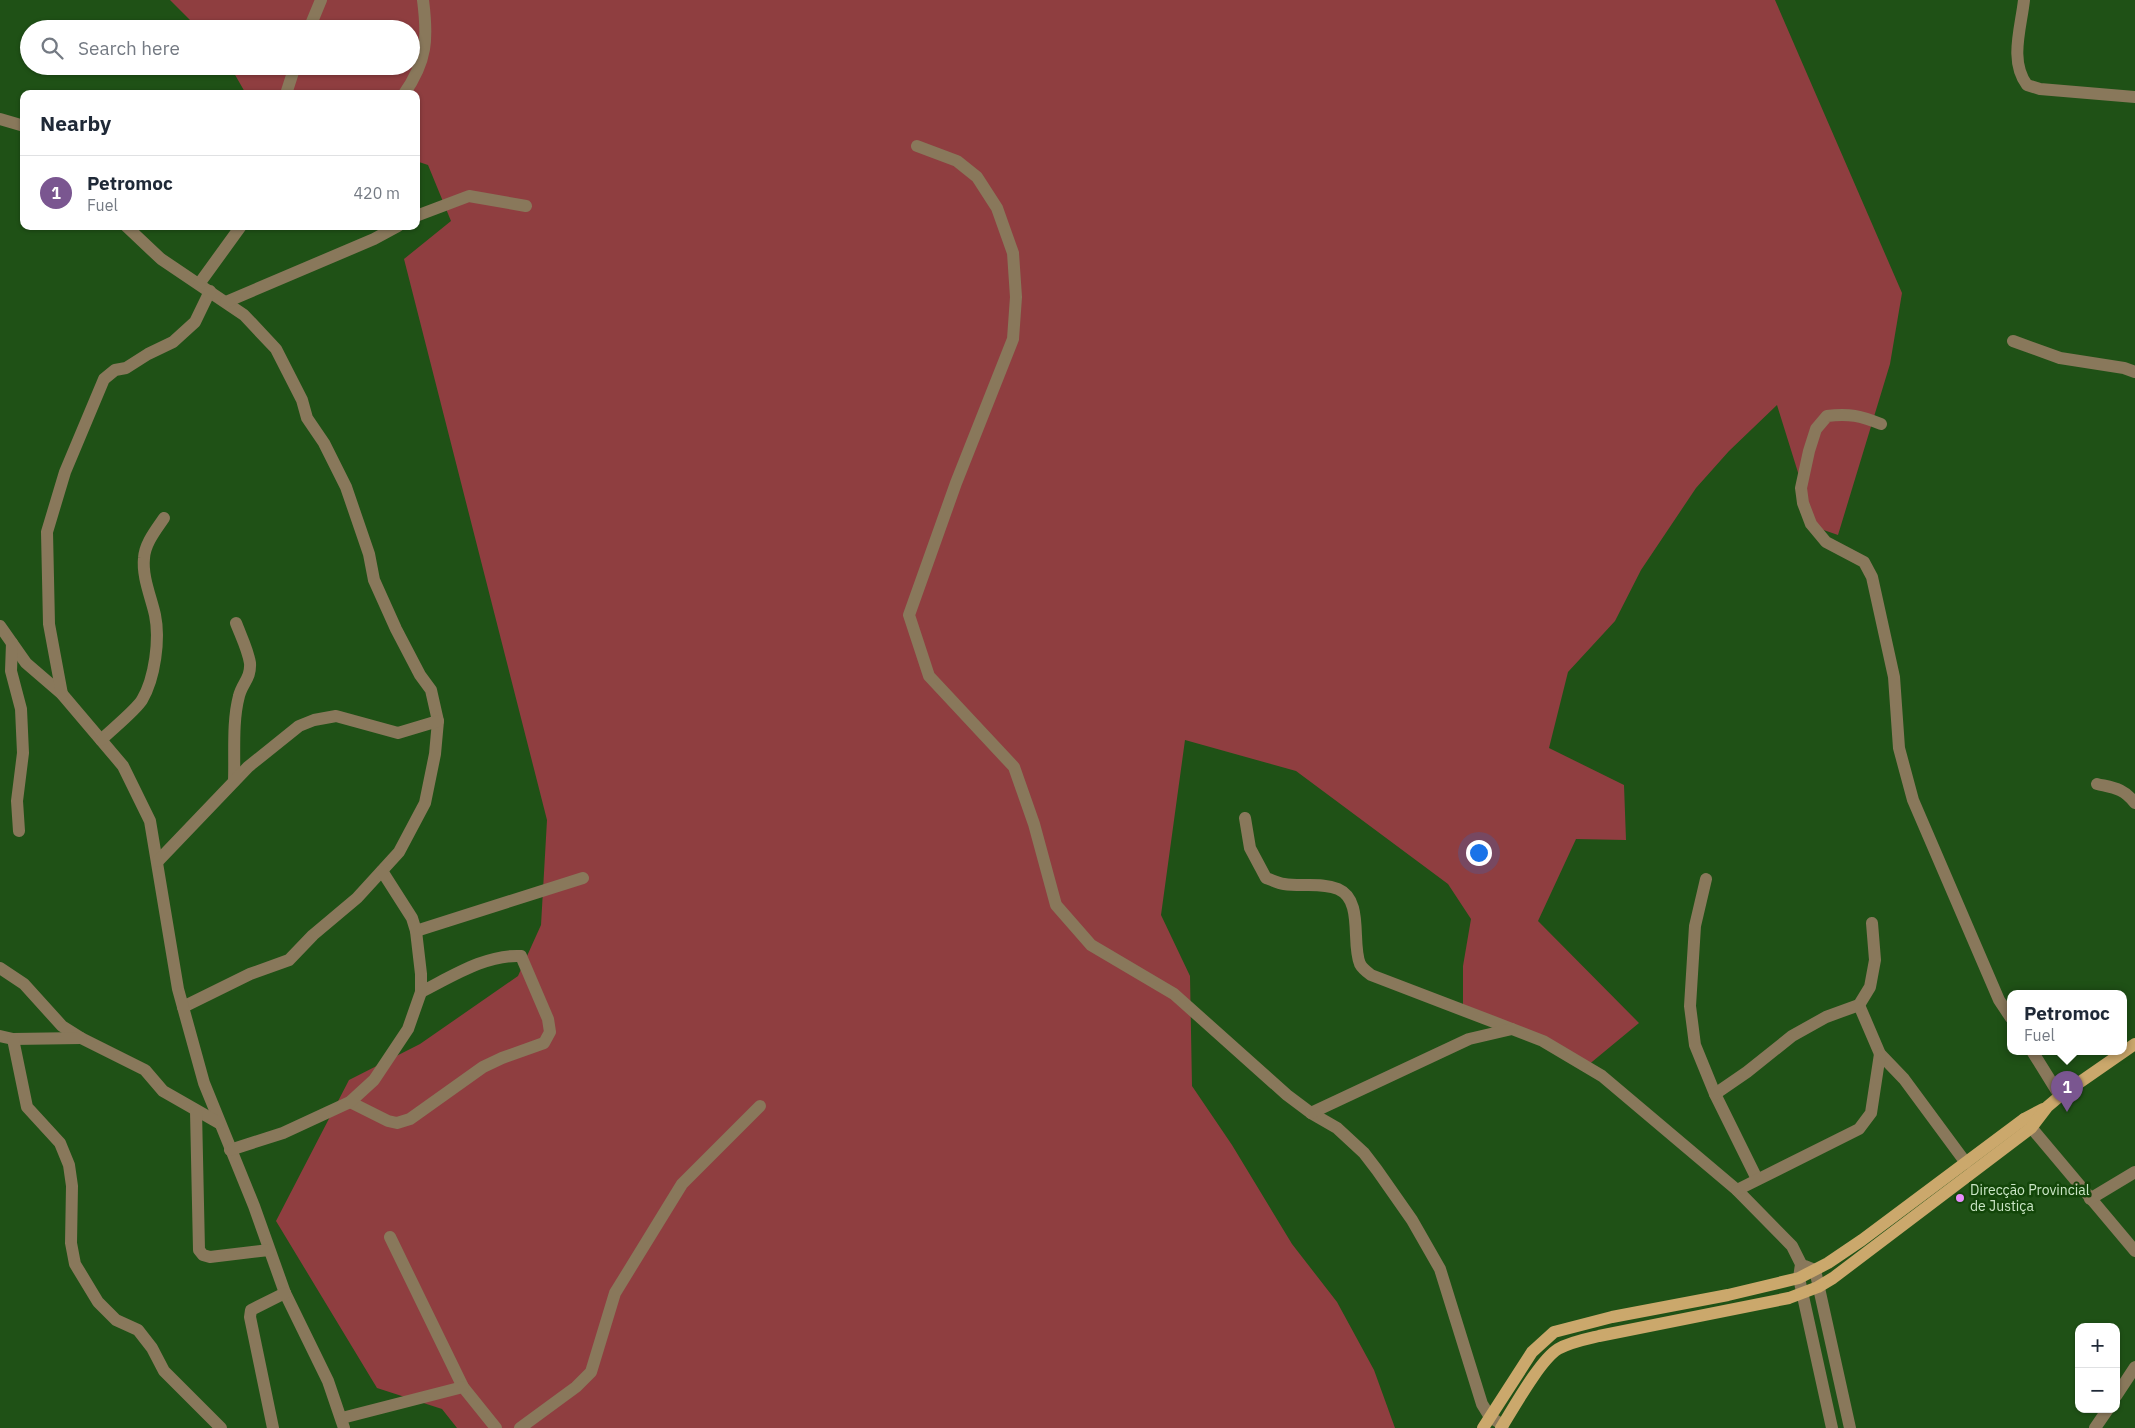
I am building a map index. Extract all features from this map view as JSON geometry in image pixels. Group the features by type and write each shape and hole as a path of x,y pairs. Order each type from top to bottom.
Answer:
{"main road":[{"path":"1502,1427 1542,1366 1557,1350 1576,1342 1803,1293 1818,1287 1848,1269 2060,1096 2119,1055"},
{"path":"1487,1423 1532,1352 1554,1332 1584,1323 1687,1303 1799,1278 1862,1240 1966,1163 2028,1124"},
{"path":"1687,1303 1690,1318"},
{"path":"1659,1308 1663,1323"},
{"path":"1543,1341 1557,1350"}],"street":[{"path":"313,20 321,0"},
{"path":"420,68 423,60 426,24 423,0"},
{"path":"2024,0 2016,55 2020,76 2027,86 2040,89 2135,97"},
{"path":"287,90 292,75"},
{"path":"407,90 417,75"},
{"path":"0,119 20,125"},
{"path":"917,146 957,161 977,177 996,208 1013,253 1016,297 1014,339 956,483 909,615 929,676 1014,767 1034,824 1056,905 1091,945 1174,994 1287,1095 1311,1113 1337,1128 1364,1153 1412,1220 1440,1269 1487,1423 1502,1427"},
{"path":"420,214 468,196 526,206"},
{"path":"130,230 161,259 244,316 276,349 302,400 308,418 324,443 346,487 369,554 374,580 396,629 420,675 431,690 438,721 436,754 425,803 399,852 357,898 313,935 289,960 250,974 183,1007"},
{"path":"62,694 49,624 47,532 64,472 104,379 116,370 126,368 148,354 173,342 195,322 205,288 239,230"},
{"path":"226,302 374,239 391,230"},
{"path":"2013,341 2060,358 2124,368 2135,372"},
{"path":"1881,424 1861,416 1844,413 1827,416 1816,429 1809,451 1801,488 1803,503 1811,524 1826,542 1864,562 1872,577 1894,678 1899,748 1913,800 1999,1000 2007,1012"},
{"path":"101,740 142,701 153,672 157,645 156,618 146,581 144,558 150,539 164,518"},
{"path":"234,781 239,694 248,679 250,664 236,623"},
{"path":"0,626 26,662 62,694 123,766 150,821 178,989 204,1083 285,1293 328,1381 343,1423 463,1387"},
{"path":"12,643 11,671 21,709 23,753 17,801 19,830"},
{"path":"158,862 234,781 298,726 314,720 336,716 398,733 438,721"},
{"path":"2097,784 2127,793 2135,803"},
{"path":"1245,818 1250,848 1266,878 1285,884 1307,883 1339,889 1350,898 1355,916 1358,954 1361,966 1371,975 1543,1041 1602,1076 1737,1190 1780,1233 1792,1246 1801,1264 1799,1278 1832,1428"},
{"path":"230,1150 283,1133 350,1102 374,1080 408,1029 421,992 416,931 412,918 382,871"},
{"path":"416,931 583,878"},
{"path":"1706,879 1695,926 1690,1006 1695,1046 1715,1094 1757,1179"},
{"path":"1715,1094 1747,1072 1792,1036 1826,1017 1859,1004 1870,987 1875,960 1872,923"},
{"path":"350,1102 397,1123 410,1119 483,1067 544,1043 550,1032 548,1019 520,956 511,956 476,965 421,992"},
{"path":"0,968 24,984 62,1026 81,1038 145,1070 162,1091 219,1123"},
{"path":"1859,1004 1880,1054 1904,1079 1966,1163"},
{"path":"1311,1113 1469,1039 1512,1029"},
{"path":"0,1036 13,1039 81,1038"},
{"path":"13,1039 27,1107 60,1144 68,1165 72,1186 71,1243 74,1264 98,1302 116,1320 138,1330 152,1348 164,1371 221,1428"},
{"path":"1737,1190 1859,1129 1870,1113 1880,1054"},
{"path":"2034,1055 2060,1096"},
{"path":"520,1428 576,1387 591,1372 616,1293 682,1184 760,1106"},
{"path":"196,1111 199,1250 203,1255 210,1257 269,1250"},
{"path":"2028,1124 2135,1251"},
{"path":"2090,1199 2135,1172"},
{"path":"390,1237 463,1387 496,1428"},
{"path":"1801,1264 1815,1270 1850,1428"},
{"path":"273,1428 250,1317 251,1310 285,1293"},
{"path":"2120,1390 2135,1367"},
{"path":"2095,1428 2105,1413"}],"shaded area":[{"path":"170,0 1775,0 1902,293 1890,364 1838,535 1815,527 1777,405 1729,451 1696,488 1641,570 1615,621 1568,672 1549,748 1624,785 1626,840 1576,839 1538,921 1639,1023 1587,1066 1463,1011 1463,966 1471,919 1448,884 1296,771 1185,740 1161,915 1190,976 1192,1086 1232,1145 1292,1244 1337,1302 1374,1370 1395,1428 457,1428 442,1409 377,1388 276,1221 349,1080 420,1044 518,976 541,925 547,820 404,259 451,221 428,165 420,162 420,90 244,90 235,75 420,75 420,20 190,20"}],"place":[{"name":"Petromoc","path":"2067,1112"},
{"name":"Direcção Provincial de Justiça","path":"1960,1198"}]}
